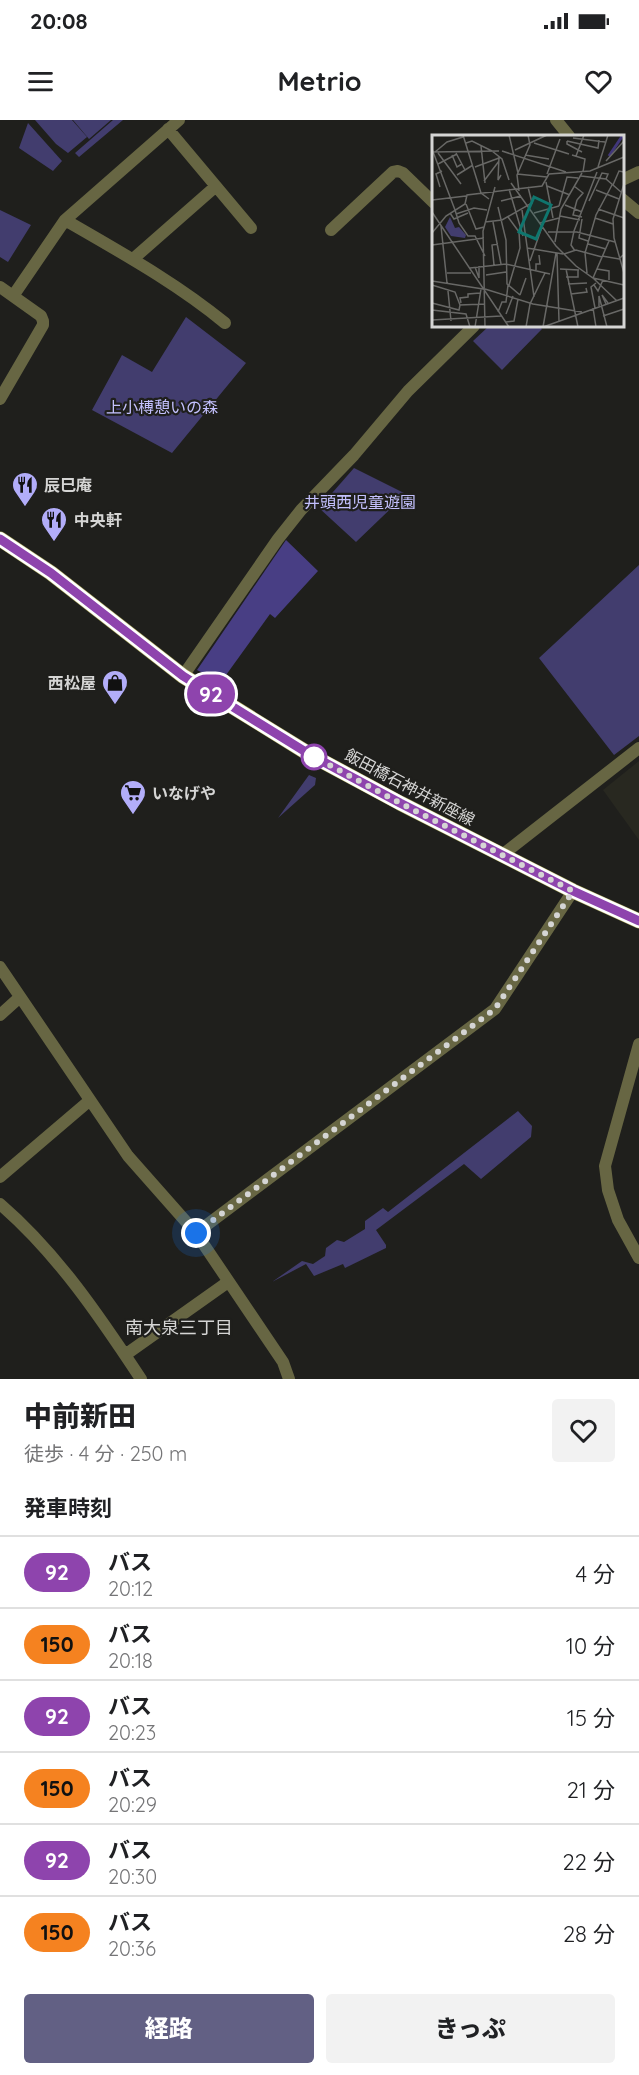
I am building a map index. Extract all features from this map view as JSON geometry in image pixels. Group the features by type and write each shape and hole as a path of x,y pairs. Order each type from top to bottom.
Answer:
{"main road":[{"name":"飯田橋石神井新座線","path":"0,539 51,573 183,676 309,754 573,891 639,921"}],"street":[{"path":"13,296 64,220 179,120"},
{"path":"556,120 568,135"},
{"path":"168,129 251,228"},
{"path":"331,230 393,172 403,173 432,202"},
{"path":"624,179 639,172"},
{"path":"133,259 215,187"},
{"path":"624,201 639,213"},
{"path":"64,220 133,259 194,298 225,323"},
{"path":"0,287 41,316 43,321 43,325 0,399"},
{"path":"183,676 278,539 302,510 354,455 408,391 473,327"},
{"path":"502,855 639,748"},
{"path":"196,1233 495,1009 573,891"},
{"path":"0,967 128,1156 196,1233 283,1362 289,1379"},
{"path":"0,1015 20,997"},
{"path":"639,1044 605,1166 618,1220 639,1258"},
{"path":"0,1177 89,1101"},
{"path":"0,1204 22,1223 64,1271 141,1379"},
{"path":"125,1355 228,1282"}],"shaded area":[{"path":"286,540 318,571 275,618 270,614 221,682 197,670"},
{"path":"639,761 639,840 603,790"}],"green space":[{"path":"35,120 72,120 87,137 68,153 56,144"},
{"path":"73,120 111,120 89,139"},
{"path":"113,120 123,120 79,157 75,153"},
{"path":"28,123 62,161 53,171 19,148"},
{"path":"0,210 31,225 8,262 0,257"},
{"name":"上小榑憩いの森","path":"186,317 246,363 172,453 92,410 122,355 152,372"},
{"path":"488,327 540,327 542,329 502,370 473,341"},
{"name":"井頭西児童遊園","path":"354,468 406,494 356,542 319,508"},
{"path":"639,565 639,736 614,755 539,658"},
{"path":"309,775 316,778 315,785 278,818"},
{"path":"518,1111 532,1126 531,1137 481,1179 464,1164 376,1230 386,1248 345,1268 343,1264 314,1276 306,1264 272,1282 302,1261 313,1264 325,1256 326,1248 337,1240 344,1242 365,1229 365,1221 383,1208 388,1212"}],"bus line":[{"name":"92","path":"0,539 51,573 160,660 309,754 573,891 639,921"}],"place":[{"name":"辰巳庵","path":"25,508"},
{"name":"中央軒","path":"54,543"},
{"name":"西松屋","path":"115,706"},
{"name":"いなげや","path":"133,816"}],"district":[{"name":"南大泉三丁目","path":"179,1328"}],"route":[{"path":"196,1233 495,1009 573,891 309,754 314,757"}]}
